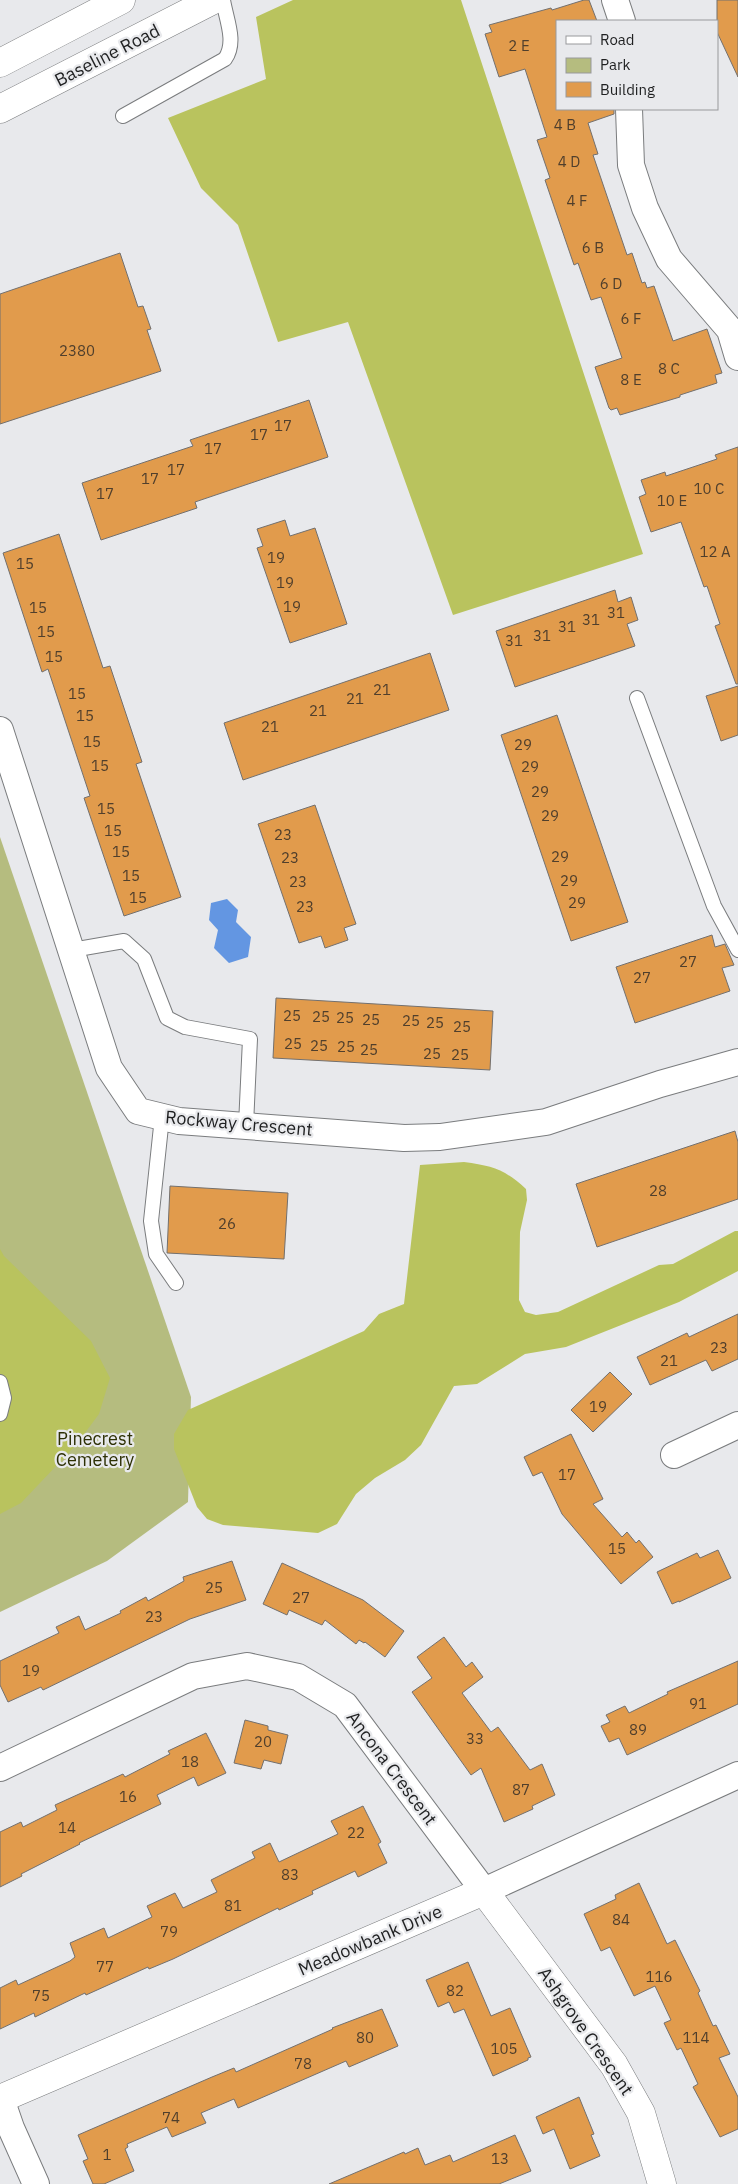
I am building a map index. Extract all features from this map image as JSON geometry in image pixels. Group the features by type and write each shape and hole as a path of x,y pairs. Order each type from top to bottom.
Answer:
{"street":[{"path":"0,63 122,0"},
{"name":"Baseline Road","path":"0,109 213,0"},
{"path":"615,0 622,20"},
{"path":"629,110 631,165 645,208 669,259 730,330 738,357"},
{"name":"Rockway Crescent","path":"0,730 109,1068 138,1112 179,1121 404,1138 440,1137 546,1122 660,1084 738,1062"},
{"path":"674,1455 738,1425"},
{"name":"Ancona Crescent","path":"0,1768 194,1676 247,1666 298,1677 345,1705 484,1891"},
{"name":"Meadowbank Drive","path":"0,2099 484,1891 738,1775"},
{"name":"Ashgrove Crescent","path":"484,1891 614,2065 642,2113 662,2184"},
{"path":"0,2099 36,2184"}],"lane":[{"path":"123,116 225,59 230,53 231,40 223,0"},
{"path":"637,698 714,906 738,950"},
{"path":"72,950 124,941 144,959 167,1018 185,1027 250,1039 246,1125"},
{"path":"162,1117 150,1221 156,1254 176,1283"},
{"path":"0,1382 4,1398 0,1414"}],"green space":[{"path":"293,0 461,0 643,554 453,615 348,322 278,342 238,225 201,188 168,118 266,79 256,17"},
{"name":"Pinecrest Cemetery","path":"0,837 191,1397 188,1502 107,1561 0,1612"},
{"path":"464,1162 498,1170 511,1177 526,1189 527,1200 520,1232 519,1300 525,1312 536,1315 558,1312 659,1265 673,1264 735,1231 738,1231 738,1271 679,1302 566,1347 525,1354 477,1384 454,1386 421,1445 405,1460 375,1478 356,1494 337,1524 318,1533 223,1525 207,1519 197,1507 174,1449 174,1434 188,1410 364,1331 379,1314 404,1304 420,1165"},
{"path":"0,1249 4,1256 91,1341 110,1378 99,1414 76,1445 21,1503 0,1514"}],"water":[{"path":"227,899 238,910 236,922 251,937 248,957 229,963 214,948 218,930 209,920 211,903"}],"building":[{"path":"589,0 597,20 556,20 556,110 614,110 614,114 588,123 598,154 593,155 627,255 632,253 642,283 645,282 647,288 654,286 673,341 707,329 722,373 715,375 717,383 680,395 680,397 620,415 617,408 611,410 609,408 595,367 622,358 601,297 591,300 578,263 574,265 545,180 550,178 537,140 547,137 525,69 499,77 485,34 492,32 489,25 551,8 552,10"},
{"path":"717,0 738,0 738,77 718,34"},
{"path":"120,253 138,307 143,306 151,329 147,330 161,371 0,424 0,294"},
{"path":"309,400 328,457 195,502 197,508 101,540 82,483 193,446 190,440"},
{"path":"738,447 738,684 736,684 715,626 720,624 707,586 704,587 681,522 651,532 639,497 646,494 641,480 665,472 666,476 717,459 715,455"},
{"path":"285,520 290,536 315,528 347,624 290,643 257,548 263,546 257,529"},
{"path":"59,534 103,668 110,666 142,762 136,764 181,897 124,916 84,798 90,796 48,669 42,672 3,553"},
{"path":"615,590 618,602 631,597 638,620 627,624 635,646 515,687 496,631"},
{"path":"430,653 449,710 243,780 224,723"},
{"path":"738,686 738,735 721,741 706,696"},
{"path":"557,715 628,922 571,941 501,735"},
{"path":"315,805 356,924 344,928 348,940 325,948 321,936 299,943 258,824"},
{"path":"712,935 715,947 725,944 734,965 722,968 730,991 635,1023 616,967"},
{"path":"276,998 493,1011 490,1070 273,1058"},
{"path":"735,1131 738,1142 738,1199 597,1247 576,1184"},
{"path":"170,1186 288,1193 284,1259 167,1253"},
{"path":"738,1314 738,1359 712,1371 706,1360 650,1385 637,1357 687,1333 689,1337"},
{"path":"610,1372 632,1394 593,1432 571,1410"},
{"path":"571,1434 603,1499 593,1504 622,1537 627,1532 636,1543 639,1540 653,1557 621,1584 562,1514 542,1472 533,1476 524,1457"},
{"path":"718,1550 731,1578 672,1604 657,1572 697,1553 700,1558"},
{"path":"232,1561 246,1600 190,1619 43,1690 41,1687 8,1702 0,1685 0,1661 59,1633 56,1627 79,1616 85,1630 121,1613 120,1611 146,1597 148,1601 184,1581 183,1577"},
{"path":"282,1563 363,1600 404,1631 385,1657 365,1642 359,1640 356,1644 325,1620 322,1625 289,1610 287,1615 263,1604"},
{"path":"444,1637 466,1667 472,1662 483,1677 462,1693 491,1732 498,1727 530,1770 542,1764 555,1795 532,1806 533,1809 504,1822 481,1768 471,1775 412,1692 432,1678 417,1657"},
{"path":"738,1661 738,1704 627,1755 619,1738 609,1742 601,1726 610,1722 606,1715 625,1706 629,1713 668,1694 667,1692"},
{"path":"245,1720 268,1726 268,1730 288,1735 281,1764 264,1760 261,1769 234,1763"},
{"path":"206,1733 226,1773 198,1786 194,1777 157,1795 161,1804 79,1843 0,1887 0,1832 21,1822 23,1827 57,1810 55,1805 123,1774 125,1777 170,1754 168,1751"},
{"path":"363,1806 381,1842 378,1844 387,1863 358,1877 355,1871 312,1891 313,1894 279,1910 278,1908 173,1959 149,1969 148,1967 86,1995 85,1993 35,2017 34,2013 0,2029 0,1988 16,1980 18,1985 70,1961 75,1957 70,1943 104,1928 108,1938 152,1917 147,1906 175,1893 183,1908 217,1892 211,1880 255,1858 252,1852 270,1843 279,1862 338,1834 331,1821"},
{"path":"639,1883 667,1944 675,1940 700,1991 698,1993 713,2026 716,2025 730,2054 719,2058 738,2097 738,2129 720,2137 693,2087 698,2084 681,2048 677,2050 664,2023 671,2020 655,1986 634,1996 610,1947 601,1951 584,1914 616,1899 615,1895"},
{"path":"468,1962 491,2016 510,2008 531,2057 493,2076 464,2009 454,2013 449,2002 438,2007 426,1980"},
{"path":"382,2009 398,2046 349,2067 346,2061 238,2108 234,2099 201,2113 206,2123 172,2137 167,2127 127,2144 128,2147 125,2149 134,2171 104,2184 93,2184 83,2161 88,2159 78,2135 234,2068 236,2072 332,2028"},
{"path":"579,2097 594,2134 591,2135 600,2156 570,2169 554,2129 543,2134 536,2117"},
{"path":"515,2135 531,2171 499,2184 329,2184 404,2152 405,2154 418,2148 425,2165 450,2155 453,2162"}]}
